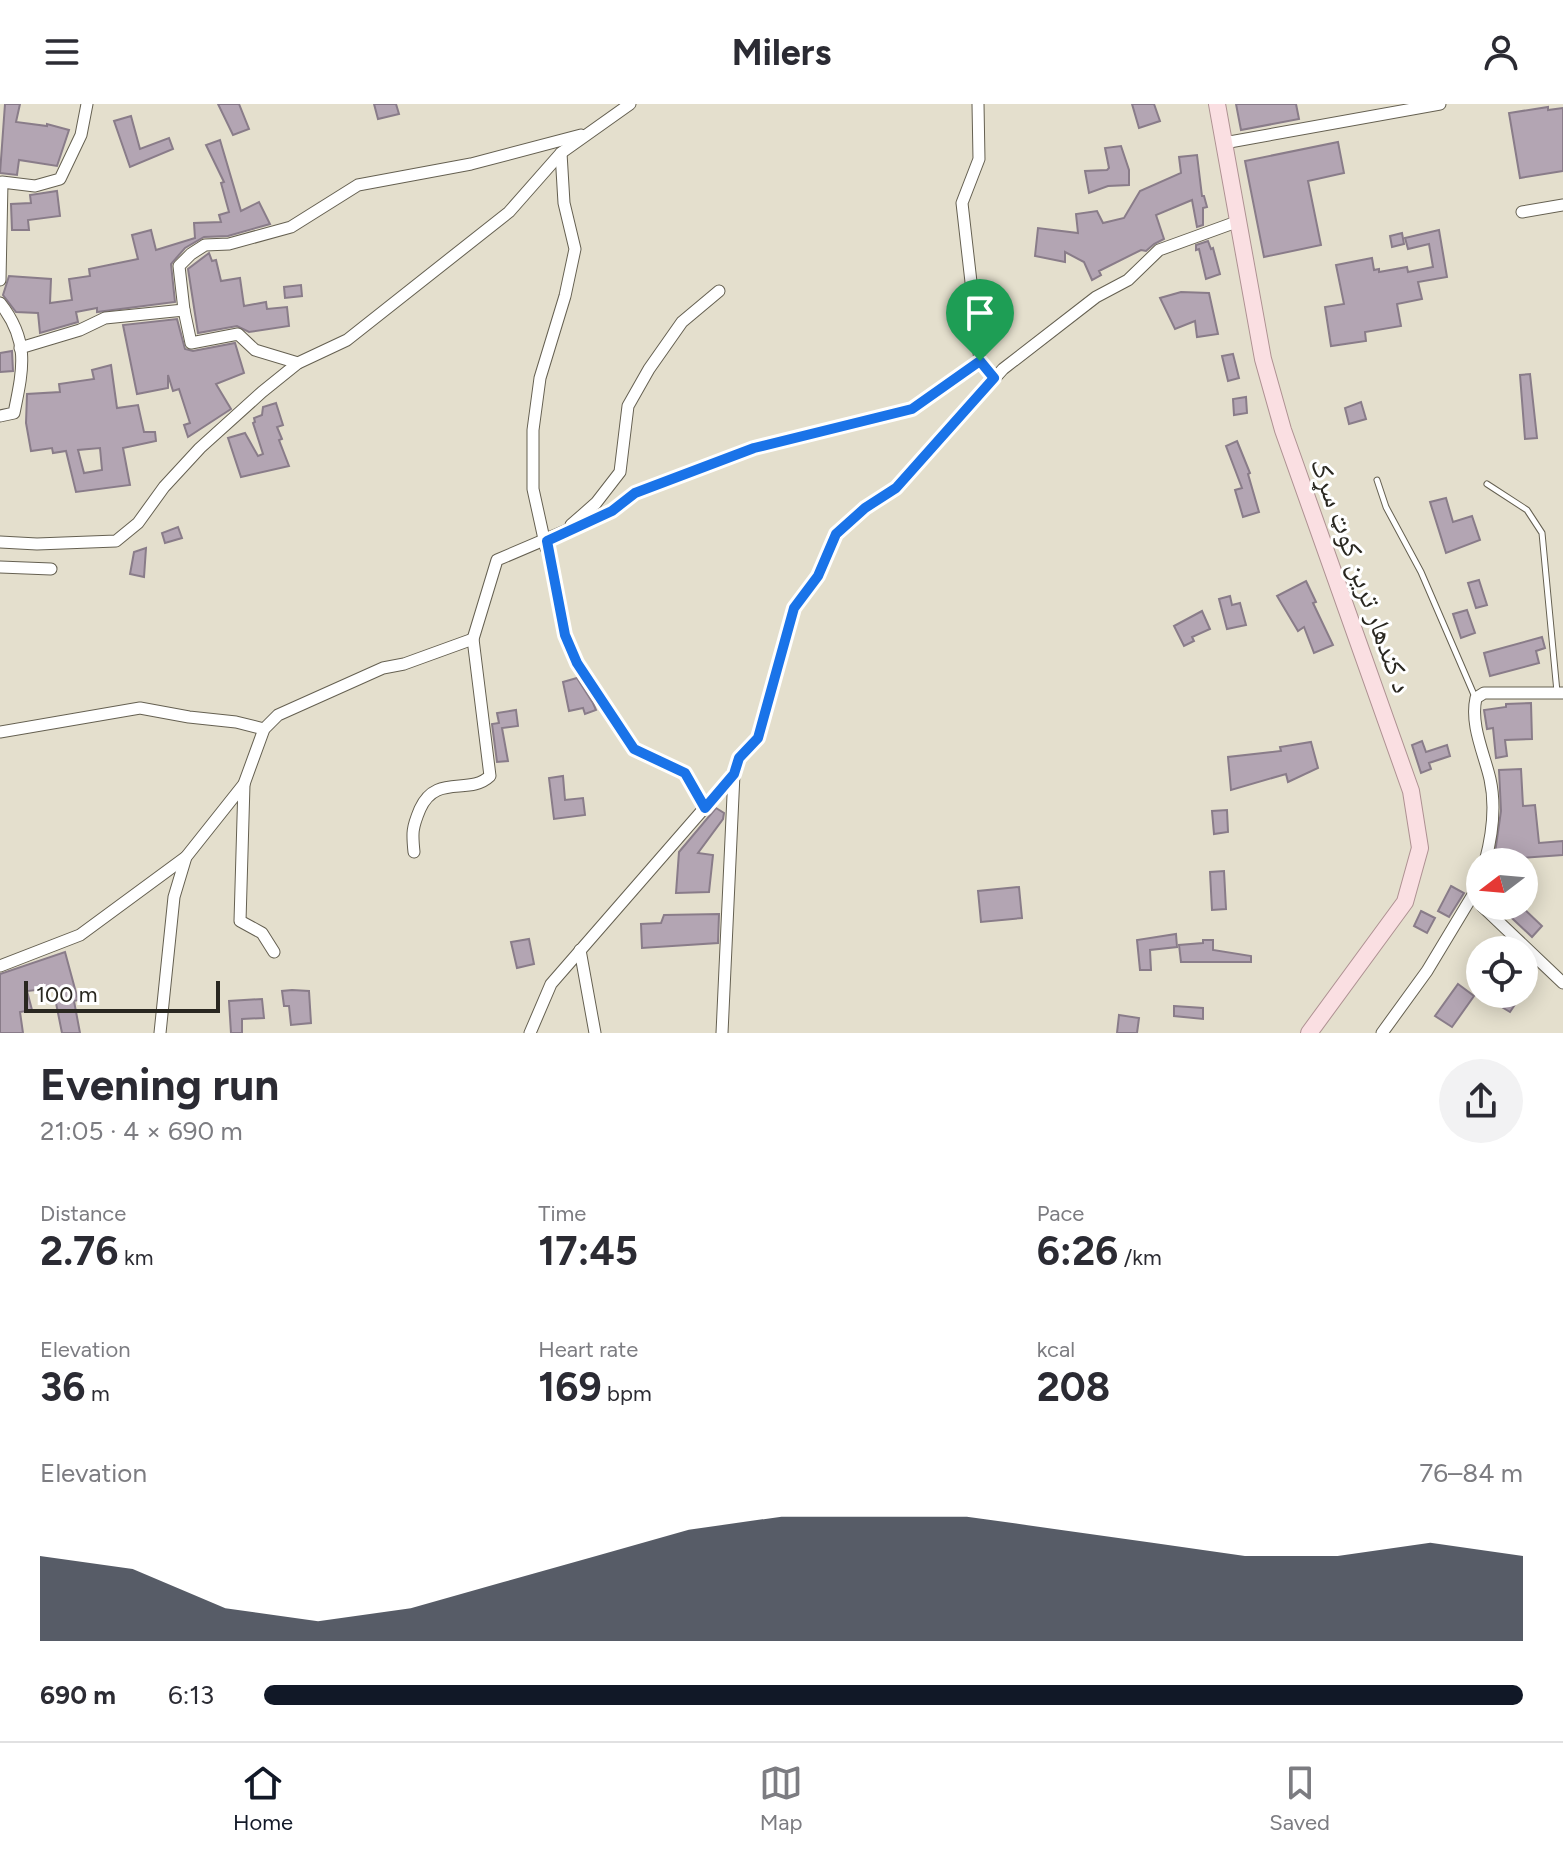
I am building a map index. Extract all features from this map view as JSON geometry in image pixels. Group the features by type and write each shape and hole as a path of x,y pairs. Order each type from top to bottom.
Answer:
{"main road":[{"name":"د کندهار ترين کوټ سړک","path":"1217,104 1263,359 1279,415 1411,791 1420,848 1405,902 1309,1033"}],"street":[{"path":"0,280 2,182 35,186 60,179 81,135 87,104"},
{"path":"0,542 116,541 138,523 164,487 200,448 298,363 347,340 509,212 561,153 630,104"},
{"path":"978,104 979,159 962,203 980,361 994,378"},
{"path":"1224,143 1440,104"},
{"path":"298,363 255,350 238,334 191,343 179,266 205,245 229,244 291,227 358,185 471,164 589,133"},
{"path":"561,153 564,203 575,249 565,296 540,378 533,430 533,489 546,548 596,503 620,472 628,406 682,322 719,291"},
{"path":"1522,212 1563,205"},
{"path":"722,1033 734,774 739,758 758,738 794,608 818,576 836,534 865,508 896,488 1003,369 1096,297 1128,280 1159,250 1239,221"},
{"path":"0,303 15,322 24,366 14,413 0,416"},
{"path":"20,348 80,330 105,318 184,310"},
{"path":"414,852 412,829 426,796 438,789 482,781 490,776 473,639 497,560 612,511 635,493 754,448 912,409 980,361"},
{"path":"547,541 565,635 577,663 634,749 685,773 705,808"},
{"path":"0,567 51,569"},
{"path":"274,952 262,933 240,921 244,784 264,729 278,715 383,668 404,664 473,639"},
{"path":"1489,848 1492,836 1491,784 1473,713 1476,698 1484,693 1560,693"},
{"path":"0,732 140,708 264,729"},
{"path":"530,1033 551,984 734,774"},
{"path":"0,966 80,935 186,857 244,784"},
{"path":"160,1033 174,897 186,857"},
{"path":"1382,1033 1466,918"},
{"path":"1497,920 1563,983"},
{"path":"580,950 595,1033"}],"lane":[{"path":"1377,480 1386,507 1421,572 1476,698"},
{"path":"1487,484 1527,510 1542,533 1560,693"}],"building":[{"path":"5,104 20,104 16,122 47,124 69,130 57,166 19,160 17,175 0,173"},
{"path":"218,104 239,104 249,129 233,135"},
{"path":"374,104 396,104 399,114 378,119"},
{"path":"1132,104 1154,104 1160,121 1139,128"},
{"path":"1236,104 1296,104 1299,119 1241,130"},
{"path":"1548,107 1548,110 1563,108 1563,171 1520,178 1509,113"},
{"path":"131,116 140,149 169,138 173,149 130,167 114,121"},
{"path":"220,140 241,211 259,202 270,224 228,236 204,237 185,248 171,264 175,302 76,312 78,322 40,333 38,313 16,312 3,295 9,276 51,279 50,303 72,300 69,279 90,276 89,269 138,259 132,235 151,230 156,250 195,238 194,223 221,222 219,215 229,212 221,183 224,182 206,145"},
{"path":"1338,142 1344,173 1308,181 1321,245 1264,257 1245,161"},
{"path":"1121,146 1129,170 1129,185 1108,186 1089,193 1085,171 1107,170 1105,148"},
{"path":"1197,155 1202,196 1207,207 1203,208 1203,225 1197,227 1192,200 1156,215 1164,239 1146,251 1141,250 1099,271 1101,275 1092,280 1084,262 1065,252 1065,262 1035,256 1038,228 1078,233 1076,214 1097,211 1103,223 1124,218 1140,191 1181,173 1179,157"},
{"path":"57,191 60,216 28,220 29,230 12,230 11,204 31,203 30,195"},
{"path":"1439,230 1447,277 1418,282 1422,299 1397,304 1401,326 1365,332 1366,341 1331,346 1325,307 1344,304 1336,265 1372,258 1374,270 1379,269 1379,272 1407,267 1408,272 1433,267 1429,244 1408,249 1405,238"},
{"path":"1402,233 1404,244 1392,247 1390,236"},
{"path":"1208,241 1220,274 1206,279 1196,245"},
{"path":"209,253 212,261 216,260 221,281 240,278 244,306 266,302 267,309 287,307 289,326 249,332 237,326 198,333 188,269"},
{"path":"301,285 302,296 285,298 284,287"},
{"path":"1181,292 1209,293 1218,334 1197,337 1195,321 1175,329 1160,298"},
{"path":"177,319 185,349 193,351 235,343 244,373 216,384 231,409 188,437 184,425 190,423 179,389 173,391 168,375 168,388 137,394 123,325"},
{"path":"12,351 13,371 0,372 0,353"},
{"path":"1233,354 1239,378 1228,381 1222,356"},
{"path":"111,365 117,408 138,405 144,432 155,432 156,441 123,448 130,485 76,492 66,451 53,453 52,448 31,451 26,423 27,394 60,392 59,384 94,379 92,370","holes":["100,448 102,470 84,473 78,450"]},
{"path":"1530,374 1537,438 1525,439 1520,375"},
{"path":"1246,397 1247,413 1234,415 1233,399"},
{"path":"1361,402 1366,419 1349,424 1345,408"},
{"path":"276,403 283,425 277,427 282,439 279,440 289,466 241,477 228,438 245,433 258,456 263,454 254,418 262,415 263,407"},
{"path":"1237,441 1250,473 1259,512 1243,517 1235,490 1242,488 1226,446"},
{"path":"1446,498 1453,522 1472,516 1480,540 1446,553 1430,502"},
{"path":"178,527 182,538 165,543 162,533"},
{"path":"146,548 144,577 130,574 134,552"},
{"path":"1479,580 1487,605 1476,608 1468,583"},
{"path":"1306,581 1333,645 1314,653 1304,627 1298,631 1277,596"},
{"path":"1230,596 1232,605 1240,603 1246,625 1227,629 1219,599"},
{"path":"1467,610 1475,633 1461,638 1453,614"},
{"path":"1202,611 1210,629 1192,637 1194,641 1184,646 1174,626"},
{"path":"1542,637 1545,648 1536,651 1539,663 1490,676 1484,653"},
{"path":"577,678 596,710 585,714 583,708 569,711 563,682"},
{"path":"1531,703 1532,739 1505,740 1507,756 1496,758 1493,728 1487,729 1484,710 1506,707 1506,704"},
{"path":"516,710 518,726 502,728 508,761 497,762 492,724 499,723 497,713"},
{"path":"1422,741 1426,752 1447,745 1450,756 1429,763 1431,769 1421,773 1412,745"},
{"path":"1311,742 1318,768 1288,782 1286,774 1231,790 1228,757 1281,751 1280,747"},
{"path":"1521,769 1523,806 1535,805 1539,843 1563,841 1563,855 1538,857 1538,848 1496,848 1501,811 1499,770"},
{"path":"563,776 565,800 583,798 585,815 554,819 549,778"},
{"path":"716,808 724,813 723,819 698,853 713,855 709,892 676,893 679,852"},
{"path":"1227,810 1228,832 1214,834 1212,811"},
{"path":"1224,871 1226,909 1212,910 1210,872"},
{"path":"1451,886 1464,893 1449,917 1438,911"},
{"path":"1019,887 1022,918 981,922 978,891"},
{"path":"1421,911 1435,918 1427,933 1414,926"},
{"path":"719,914 718,943 642,948 641,924 661,923 664,915"},
{"path":"1514,920 1536,920 1542,926 1531,936"},
{"path":"1176,934 1177,947 1150,950 1151,970 1140,970 1137,940"},
{"path":"529,939 534,964 517,968 511,942"},
{"path":"1203,940 1213,940 1213,950 1251,956 1251,962 1181,962 1179,945 1203,943"},
{"path":"65,952 78,1000 74,1001 80,1033 62,1033 53,988 27,991 32,1010 20,1012 23,1033 0,1033 0,974"},
{"path":"1458,984 1466,990 1466,1007 1452,1027 1435,1016"},
{"path":"282,991 309,991 311,1023 291,1025 289,1006 284,1006"},
{"path":"262,999 264,1018 242,1019 242,1033 231,1033 229,1001"},
{"path":"1174,1006 1203,1008 1203,1019 1174,1016"},
{"path":"1119,1015 1139,1018 1137,1033 1117,1033"}],"route":[{"path":"980,361 994,378 896,488 865,508 836,534 818,576 794,608 758,738 739,758 734,774 705,808 685,773 634,749 577,663 565,635 547,541 612,511 635,493 754,448 912,409 980,361"}]}
